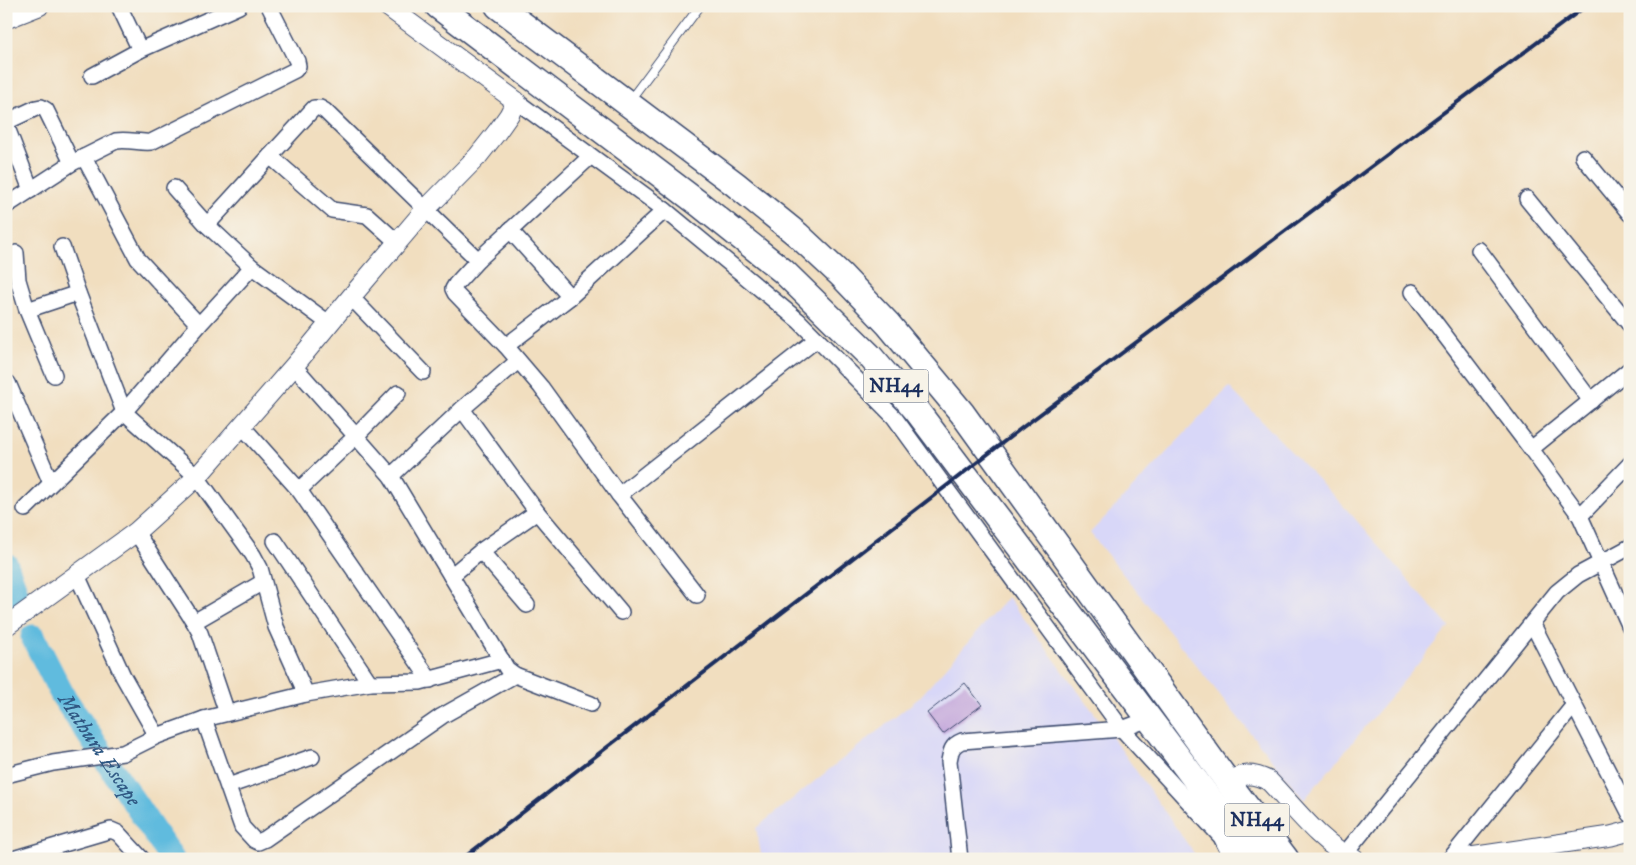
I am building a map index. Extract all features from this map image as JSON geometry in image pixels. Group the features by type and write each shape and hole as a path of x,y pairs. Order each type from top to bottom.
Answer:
{"highway":[{"name":"NH44","path":"438,6 692,198 783,271 869,355 917,411 1206,794 1258,859"},
{"name":"NH44","path":"498,6 735,184 798,235 841,275 888,324 962,413 1227,781 1286,859"}],"street":[{"path":"6,19 39,6"},
{"path":"119,6 140,50"},
{"path":"92,76 140,50 239,6"},
{"path":"6,206 78,160 116,141 151,142 295,70 298,66 298,61 269,6"},
{"path":"387,6 665,210 817,338 894,417 1122,728 1221,837 1232,859"},
{"path":"6,626 136,532 197,477 330,324 425,210 478,156 509,115 516,101"},
{"path":"31,190 6,123 41,107 46,110 78,160 138,259 199,324"},
{"path":"207,224 314,108 320,108 478,260"},
{"path":"270,156 332,210 367,215 398,243"},
{"path":"591,156 478,260 453,289 541,387 619,495 697,595"},
{"path":"1583,157 1630,214"},
{"path":"174,188 207,224 252,267 330,324"},
{"path":"1527,199 1630,325"},
{"path":"506,346 570,297 665,210"},
{"path":"510,230 570,297"},
{"path":"62,247 124,412 197,477 253,555 260,568 276,627 306,694"},
{"path":"1480,250 1591,401"},
{"path":"16,253 12,281 27,310 54,375"},
{"path":"25,509 124,412 199,324 252,267"},
{"path":"1412,292 1580,516 1630,627"},
{"path":"27,310 78,293"},
{"path":"351,297 423,372"},
{"path":"619,495 817,338"},
{"path":"391,476 462,409 518,361"},
{"path":"294,366 391,476 507,669 515,675 591,704"},
{"path":"1531,449 1630,369"},
{"path":"8,383 51,483"},
{"path":"298,490 356,436 398,393"},
{"path":"462,409 537,512 621,612"},
{"path":"242,426 298,490 430,680"},
{"path":"1580,516 1629,465"},
{"path":"451,576 481,551 537,512"},
{"path":"136,532 200,633 226,713"},
{"path":"274,541 370,684"},
{"path":"1227,781 1246,774 1258,775 1269,781 1324,839 1349,857 1532,623 1567,583 1630,547"},
{"path":"481,551 528,605"},
{"path":"77,575 123,676 157,736"},
{"path":"194,622 263,582"},
{"path":"1532,623 1630,814"},
{"path":"6,776 53,762 123,753 157,736 204,719 306,694 370,684 420,682 502,660"},
{"path":"204,719 242,827 258,842 442,716 515,675"},
{"path":"1450,859 1574,705"},
{"path":"960,859 949,761 950,751 954,744 962,741 1122,728 1149,719"},
{"path":"228,786 312,756"},
{"path":"13,859 111,830 118,833 142,859"},
{"path":"1457,859 1611,836 1630,830"}],"lane":[{"path":"628,103 700,6"}],"shaded area":[{"path":"1229,387 1350,513 1449,627 1304,800 1090,533"},
{"path":"1008,597 1118,745 1198,859 762,859 756,828 919,698"}],"building":[{"path":"965,683 982,705 943,734 927,713"}],"waterway":[{"name":"Mathura Escape","path":"6,565 22,609"},
{"name":"Mathura Escape","path":"33,637 63,696 172,859"}],"railway":[{"path":"462,859 1023,427 1586,6"}]}
